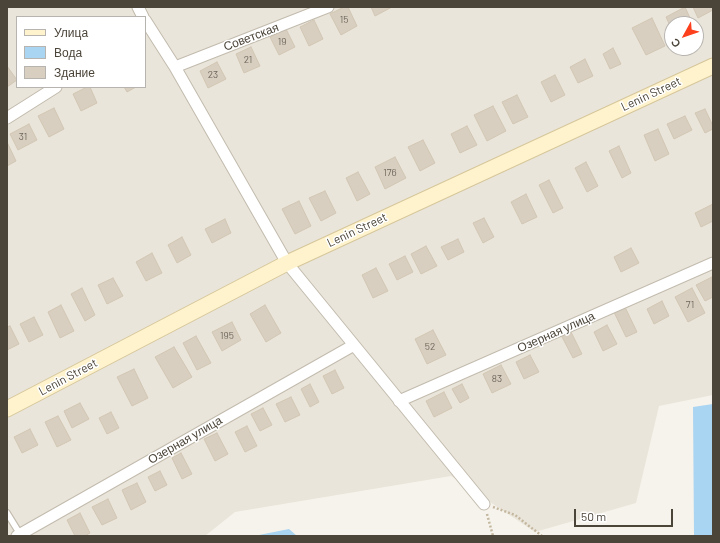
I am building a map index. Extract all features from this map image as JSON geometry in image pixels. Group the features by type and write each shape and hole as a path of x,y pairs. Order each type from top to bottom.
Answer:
{"street":[{"name":"Советская","path":"175,67 328,7"},
{"path":"146,24 175,67 287,262 399,402 484,504"},
{"name":"Lenin Street","path":"7,409 287,262 713,66"},
{"path":"7,118 54,88"},
{"name":"Озерная улица","path":"399,402 713,263"},
{"name":"Озерная улица","path":"18,535 354,345"}],"lane":[{"path":"7,513 18,535"}],"path":[{"path":"484,504 493,536"},
{"path":"484,504 516,515 542,536"}],"shaded area":[{"path":"7,7 713,7 713,395 659,406 636,503 535,532 451,476 235,512 205,536 7,536"}],"water":[{"path":"713,404 713,536 694,536 693,407"},
{"path":"289,529 297,536 254,536"}],"building":[{"path":"344,7 348,7 357,26 341,35 330,14"},
{"path":"371,7 392,7 375,16"},
{"path":"685,7 689,16 668,16"},
{"path":"693,7 713,7 713,10 702,16 697,16"},
{"path":"652,18 664,46 646,55 632,28"},
{"path":"314,20 323,39 309,46 300,27"},
{"path":"286,29 295,47 279,55 270,37"},
{"path":"251,47 260,66 244,73 236,54"},
{"path":"613,48 621,64 610,69 603,54"},
{"path":"585,59 593,76 578,83 570,67"},
{"path":"217,62 226,79 208,88 200,71"},
{"path":"7,66 16,81 7,87"},
{"path":"555,75 565,95 551,102 541,82"},
{"path":"85,88 90,88 97,103 81,111 73,94"},
{"path":"125,88 134,88 127,92"},
{"path":"517,95 528,117 513,124 502,102"},
{"path":"493,106 506,131 487,141 474,115"},
{"path":"54,108 64,129 49,137 38,116"},
{"path":"705,109 713,129 705,133 695,113"},
{"path":"685,116 692,130 674,139 667,124"},
{"path":"29,124 37,140 18,150 10,134"},
{"path":"467,126 477,145 460,153 451,134"},
{"path":"658,129 669,154 655,161 644,135"},
{"path":"423,140 435,163 420,171 408,147"},
{"path":"7,142 16,161 7,166"},
{"path":"619,146 631,173 622,178 609,151"},
{"path":"395,157 406,178 385,189 375,167"},
{"path":"586,162 598,186 587,192 575,168"},
{"path":"358,172 370,194 357,201 346,178"},
{"path":"549,180 563,208 553,213 539,185"},
{"path":"325,191 336,213 321,221 309,198"},
{"path":"526,194 537,217 522,224 511,202"},
{"path":"299,201 311,226 295,234 282,209"},
{"path":"713,204 713,221 701,227 695,213"},
{"path":"484,218 494,237 483,243 473,223"},
{"path":"225,219 231,233 212,243 205,229"},
{"path":"182,237 191,255 177,263 168,245"},
{"path":"458,239 464,252 448,260 441,247"},
{"path":"426,246 437,266 421,274 411,254"},
{"path":"631,248 639,263 621,272 614,257"},
{"path":"152,253 162,273 146,281 136,262"},
{"path":"405,256 413,272 397,280 389,264"},
{"path":"376,268 388,291 373,298 362,275"},
{"path":"712,277 713,297 705,301 696,285"},
{"path":"113,278 123,296 107,304 98,285"},
{"path":"82,288 95,315 85,321 71,294"},
{"path":"692,288 705,313 688,322 675,297"},
{"path":"662,301 669,316 654,324 647,309"},
{"path":"61,305 74,331 60,338 48,312"},
{"path":"265,305 281,333 266,342 250,314"},
{"path":"624,305 637,332 626,337 613,310"},
{"path":"34,317 43,335 29,342 20,324"},
{"path":"232,322 241,340 222,351 212,332"},
{"path":"607,325 617,344 603,351 594,332"},
{"path":"10,326 19,344 7,350 7,327"},
{"path":"433,330 446,355 427,364 415,339"},
{"path":"570,330 582,354 573,358 561,335"},
{"path":"196,336 211,363 197,370 183,343"},
{"path":"174,347 192,377 173,388 155,357"},
{"path":"530,355 539,372 524,379 516,362"},
{"path":"501,365 511,384 492,393 483,374"},
{"path":"134,369 148,398 132,406 117,377"},
{"path":"335,370 344,388 332,394 323,376"},
{"path":"310,384 319,402 310,407 301,389"},
{"path":"462,384 469,398 460,403 452,389"},
{"path":"444,392 452,408 434,417 426,401"},
{"path":"291,397 300,415 285,422 276,404"},
{"path":"80,403 89,419 72,428 64,411"},
{"path":"263,408 272,425 260,431 251,414"},
{"path":"111,412 119,428 107,434 99,418"},
{"path":"58,416 71,440 57,447 45,422"},
{"path":"247,426 257,446 245,452 235,432"},
{"path":"30,429 38,445 22,453 14,437"},
{"path":"217,433 228,454 215,461 204,439"},
{"path":"181,453 192,474 182,479 172,458"},
{"path":"160,471 167,485 155,491 148,477"},
{"path":"137,483 146,502 131,510 122,490"},
{"path":"108,499 117,518 102,525 92,507"},
{"path":"80,513 90,533 85,536 75,536 67,520"}]}
